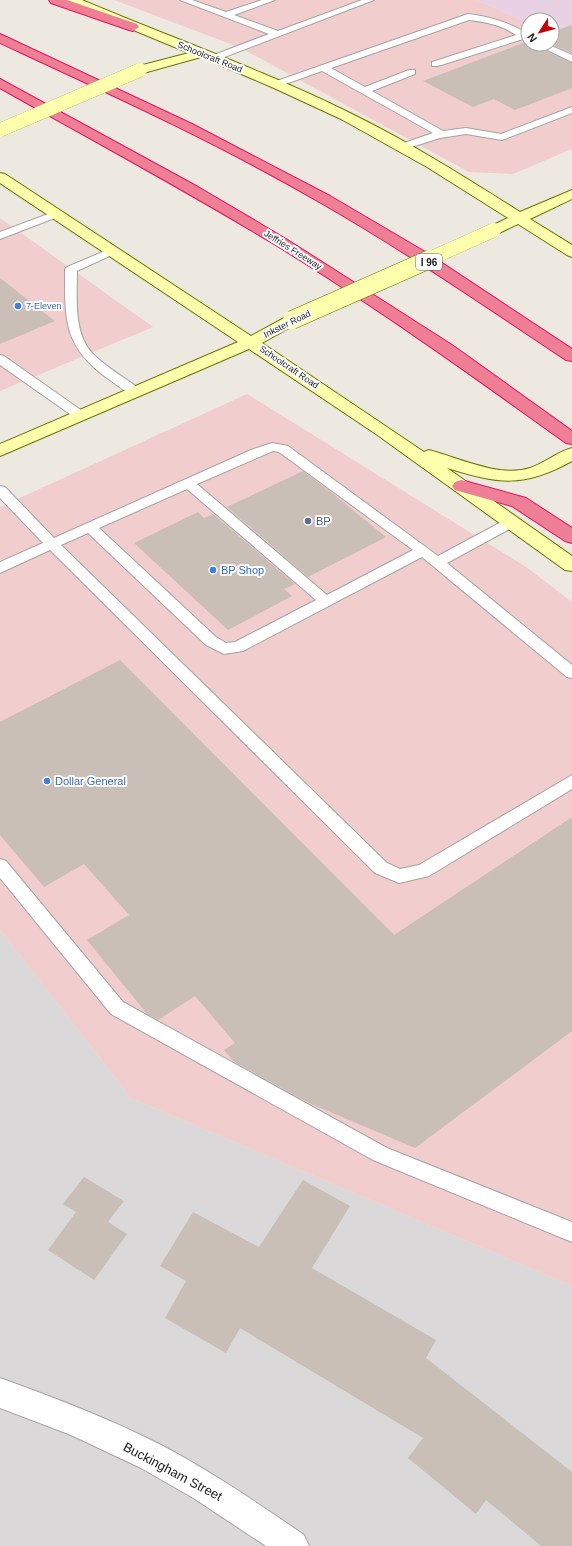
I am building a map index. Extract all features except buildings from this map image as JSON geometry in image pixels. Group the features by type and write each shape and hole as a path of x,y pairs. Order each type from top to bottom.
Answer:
{"highway":[{"path":"55,0 133,27"},
{"name":"I 96","path":"0,38 196,130 282,175 370,225 572,356"},
{"name":"Jeffries Freeway","path":"0,83 193,190 281,242 446,349 572,438"},
{"path":"461,486 519,502 572,537"}],"main road":[{"name":"Schoolcraft Road","path":"72,0 133,27 276,84 346,117 402,147 572,252"},
{"path":"0,130 140,70 208,56"},
{"name":"Schoolcraft Road","path":"2,179 251,342 412,451 572,565"},
{"name":"Inkster Road","path":"0,451 251,342 292,320 572,194"},
{"path":"412,451 483,472 506,475 531,474 572,454"}],"street":[{"name":"Buckingham Street","path":"0,1392 50,1411 151,1456 225,1499 293,1546"}],"lane":[{"path":"184,0 277,34"},
{"path":"226,15 271,0"},
{"path":"208,56 277,34 370,0"},
{"path":"276,84 468,17 488,19 507,25 520,34"},
{"path":"435,64 520,38"},
{"path":"557,52 572,59"},
{"path":"323,68 441,134"},
{"path":"364,91 412,72"},
{"path":"402,147 441,134 466,131 502,137 572,110"},
{"path":"0,236 56,214"},
{"path":"112,251 71,269 72,327 86,353 136,392"},
{"path":"0,359 81,416"},
{"path":"0,568 90,526 256,453 272,447 283,449 423,551 572,673"},
{"path":"188,484 327,602"},
{"path":"0,490 52,544 381,868 399,876 423,871 572,781"},
{"path":"436,563 512,522"},
{"path":"90,526 211,641 224,649 238,647 423,551"},
{"path":"0,866 117,1008 380,1154 572,1232"}],"shaded area":[{"path":"114,0 477,0 520,19 520,52 560,52 560,43 572,43 572,149 513,174 469,172 241,48"},
{"path":"477,0 572,0 572,42 560,37 560,12 520,12 520,19"},
{"path":"0,218 153,327 0,391"},
{"path":"247,394 526,567 572,602 572,1286 131,1098 0,930 0,507"},
{"path":"0,930 131,1098 572,1286 572,1546 0,1546"}],"place":[{"name":"7-Eleven","path":"18,306"},
{"name":"BP","path":"308,521"},
{"name":"BP Shop","path":"213,570"},
{"name":"Dollar General","path":"47,781"}]}
